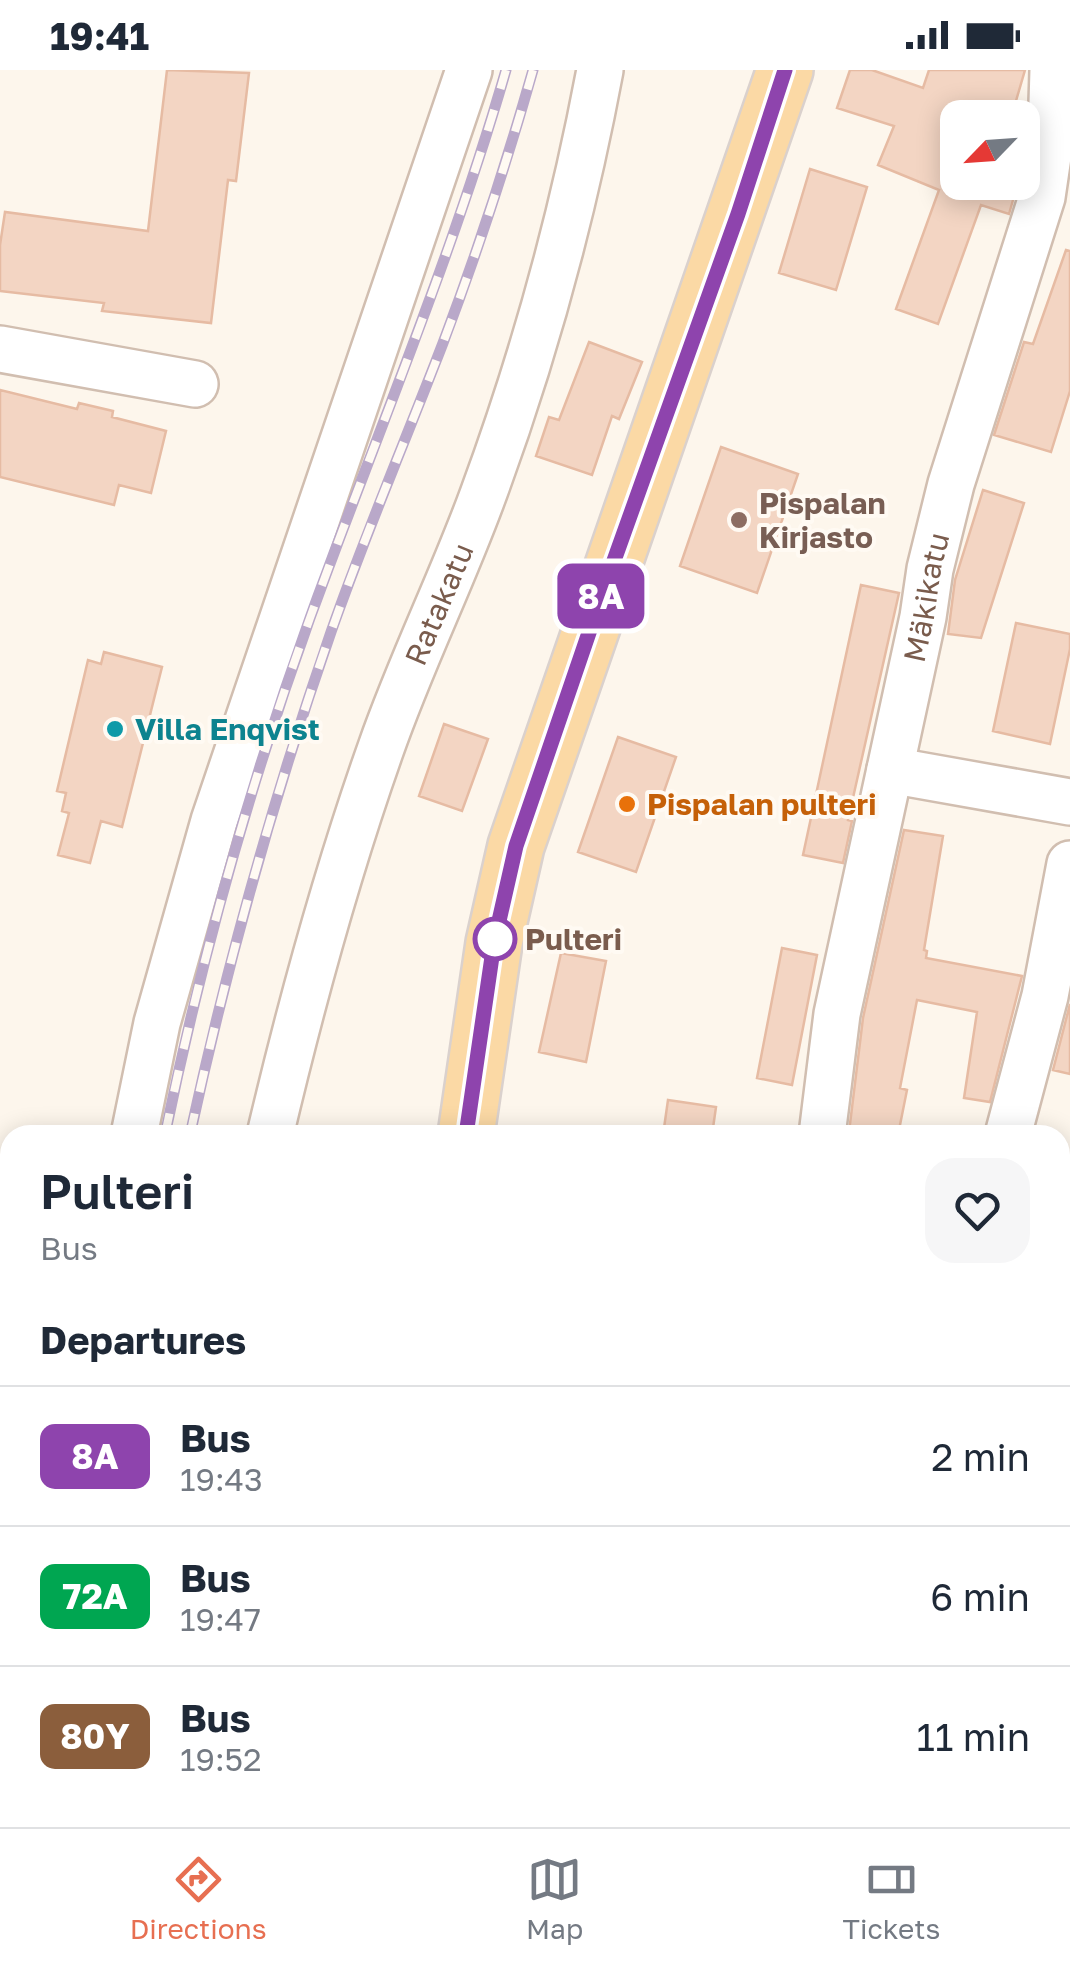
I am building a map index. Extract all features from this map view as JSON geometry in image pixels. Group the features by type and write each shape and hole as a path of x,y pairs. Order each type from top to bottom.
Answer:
{"main road":[{"path":"467,1125 494,943 516,846 786,70"}],"street":[{"path":"136,1125 157,1023 214,821 470,70"},
{"name":"Ratakatu","path":"273,1125 326,914 354,824 406,678 476,512 513,409 572,204 600,70"},
{"name":"Mäkikatu","path":"823,1125 838,1014 930,569 951,484 1042,197 1053,70"},
{"path":"0,348 195,384"},
{"path":"890,770 1070,802"},
{"path":"1011,1125 1045,996 1070,864"}],"building":[{"path":"167,70 249,73 236,181 228,180 211,323 102,311 104,303 0,291 5,212 148,231"},
{"path":"850,70 872,70 923,88 929,70 1025,70 1016,100 940,100 940,200 1013,200 1009,214 981,205 938,324 896,309 939,190 878,165 894,126 837,108"},
{"path":"810,169 867,187 836,290 779,273"},
{"path":"1066,250 1070,251 1070,391 1051,452 994,435 1024,342 1033,344"},
{"path":"589,342 642,362 619,419 612,416 592,475 536,456 549,417 559,420"},
{"path":"0,390 77,409 79,403 113,411 112,417 166,431 151,493 119,485 114,505 0,477"},
{"name":"Pispalan Kirjasto","path":"721,447 798,474 757,593 680,566"},
{"path":"983,490 1024,503 981,638 948,634 955,580"},
{"path":"861,585 899,593 848,820 852,821 843,863 803,855"},
{"path":"1016,623 1070,634 1050,744 993,731"},
{"name":"Villa Enqvist","path":"104,652 162,667 122,827 101,821 90,863 58,855 69,813 62,811 66,793 57,791 88,660 101,664"},
{"path":"444,724 488,739 462,811 419,796"},
{"name":"Pispalan pulteri","path":"618,737 676,757 636,872 578,852"},
{"path":"904,830 943,836 924,950 926,958 1022,976 990,1102 964,1098 977,1012 917,1000 900,1088 907,1090 900,1125 850,1125 863,1018"},
{"path":"782,948 817,955 792,1085 757,1078"},
{"path":"561,953 606,961 586,1062 539,1052"},
{"path":"1070,1004 1070,1074 1053,1070"},
{"path":"668,1100 716,1107 713,1125 664,1125"}],"railway":[{"path":"167,1125 211,939 267,745 310,618 438,278 506,70"},
{"path":"192,1125 236,944 310,694 468,275 533,70"}],"bus line":[{"name":"8A","path":"467,1125 494,943 516,846 785,70"}],"place":[{"name":"Pispalan Kirjasto","path":"739,520"},
{"name":"Villa Enqvist","path":"115,729"},
{"name":"Pispalan pulteri","path":"627,804"},
{"name":"Pulteri","path":"495,939"}]}
